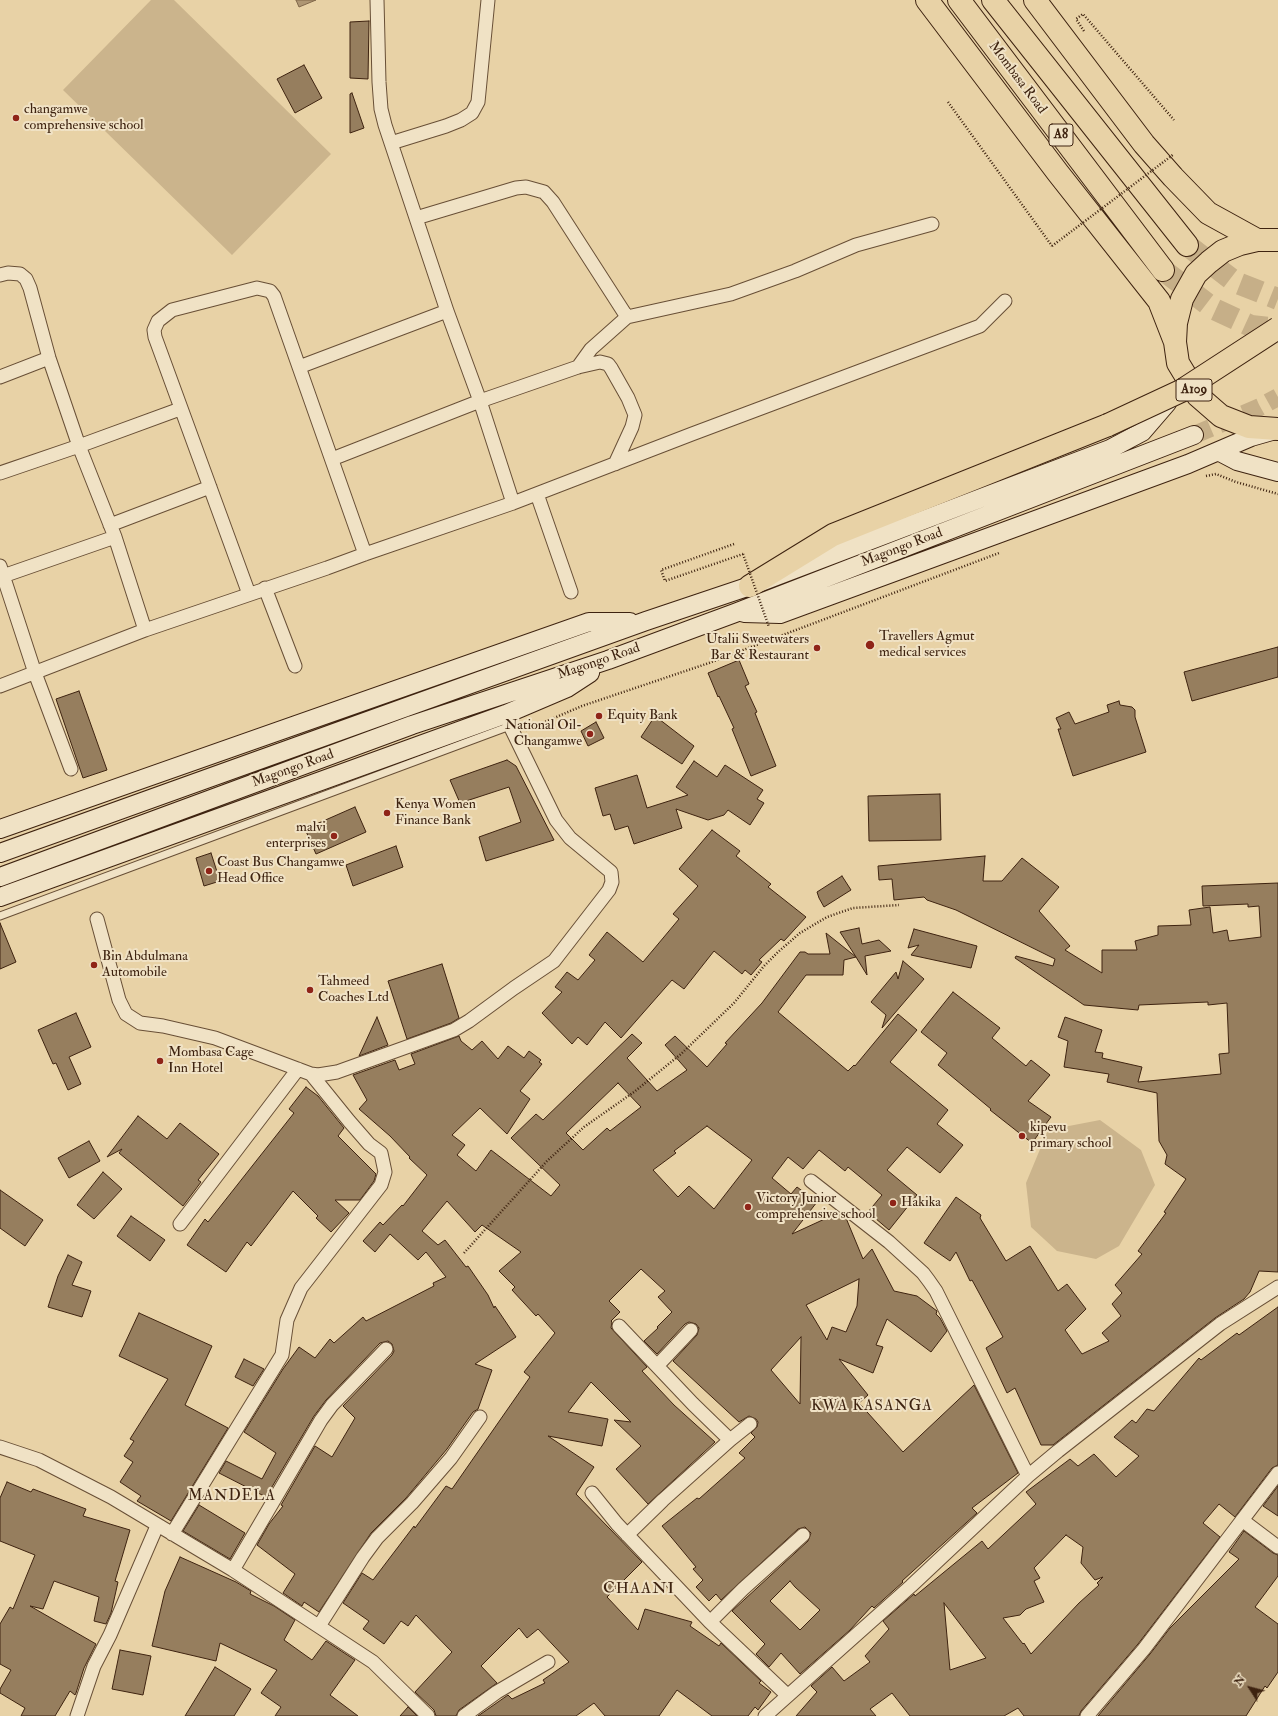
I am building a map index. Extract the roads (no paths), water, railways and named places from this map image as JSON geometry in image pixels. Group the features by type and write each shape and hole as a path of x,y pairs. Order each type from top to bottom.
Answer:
{"highway":[{"path":"927,0 1053,167 1159,301 1176,352"},
{"name":"Mombasa Road","path":"959,0 1163,270"},
{"name":"Mombasa Road","path":"993,0 1187,245"},
{"path":"1035,0 1144,144 1208,213 1272,239"},
{"path":"1176,352 1176,323 1182,299 1196,274 1223,251 1240,244 1272,239"},
{"path":"750,586 833,535 1108,425 1181,391 1278,328"},
{"name":"A109","path":"1176,352 1198,396 1221,416 1249,427 1278,429"}],"main road":[{"name":"Magongo Road","path":"0,853 646,621 750,586 1110,449 1142,432 1167,403 1177,379 1176,352"},
{"path":"736,613 780,614 1181,466 1251,437 1278,429"},
{"name":"Magongo Road","path":"0,877 412,725 608,660 736,613 1194,435"},
{"path":"1218,451 1237,461 1278,472"},
{"path":"0,829 589,622 646,621"},
{"path":"0,897 510,725 568,688 608,660"}],"street":[{"path":"377,0 381,109 447,311 480,401 513,503"},
{"path":"391,143 446,126 461,120 472,113 478,102 488,0"},
{"path":"416,218 516,188 526,187 544,192 553,202 627,317"},
{"path":"578,366 591,349 627,317 731,294 789,274 856,245 932,224"},
{"path":"0,275 8,272 14,273 26,279 30,288 49,358 79,446 115,537 145,630"},
{"path":"249,594 154,337 154,330 158,322 172,310 257,288 264,288 270,291 274,296 365,554"},
{"path":"0,686 145,630 513,503 699,431 980,326 1005,301"},
{"path":"299,367 447,311"},
{"path":"0,377 49,358"},
{"path":"332,459 480,401 578,366 596,362 608,364 634,410 635,415 632,427 615,464"},
{"path":"0,472 79,446 180,408"},
{"path":"110,525 210,487"},
{"path":"537,494 571,592"},
{"path":"71,769 35,673 2,571 115,537"},
{"path":"265,588 295,666"},
{"path":"97,919 119,1000 126,1014 133,1020 149,1025 163,1026 215,1038 318,1075 337,1072 454,1030 554,961 609,890 612,882 611,872 570,838 556,820 510,725"},
{"path":"180,1224 298,1069"},
{"path":"172,1534 282,1355 287,1320 301,1288 381,1185 383,1179 385,1172 381,1152 369,1144 348,1121 312,1074"},
{"path":"811,1181 889,1242 923,1273 929,1281 936,1291 1028,1476"},
{"path":"765,1716 911,1586 1028,1476 1220,1324 1278,1287"},
{"path":"619,1326 730,1440"},
{"path":"657,1366 692,1330"},
{"path":"233,1570 321,1420 332,1405 386,1350"},
{"path":"319,1626 363,1557 377,1538 412,1503 446,1463 480,1417"},
{"path":"627,1535 663,1500 750,1424"},
{"path":"0,1447 39,1460 111,1497 157,1526 233,1570 373,1662 428,1716"},
{"path":"1087,1716 1144,1649 1278,1473"},
{"path":"592,1493 627,1535 710,1622 788,1695"},
{"path":"1242,1520 1278,1547"},
{"path":"77,1716 94,1666 113,1628 157,1526"},
{"path":"710,1622 743,1589 803,1535"},
{"path":"464,1716 497,1692 548,1662"}],"lane":[{"path":"0,916 510,725"}],"tunnel":[{"path":"1187,245 1235,282 1278,299"},
{"path":"1163,270 1214,309 1251,326 1278,329"},
{"path":"1194,435 1260,407 1278,397"}],"place":[{"name":"changamwe comprehensive school","path":"16,118"},
{"name":"Travellers Agmut medical services","path":"870,645"},
{"name":"Utalii Sweetwaters Bar & Restaurant","path":"817,648"},
{"name":"Equity Bank","path":"599,716"},
{"name":"National Oil- Changamwe","path":"590,734"},
{"name":"Kenya Women Finance Bank","path":"387,813"},
{"name":"malvi enterprises","path":"334,836"},
{"name":"Coast Bus Changamwe Head Office","path":"209,871"},
{"name":"Bin Abdulmana Automobile","path":"94,965"},
{"name":"Tahmeed Coaches Ltd","path":"310,990"},
{"name":"Mombasa Cage Inn Hotel","path":"160,1061"},
{"name":"kipevu primary school","path":"1022,1136"},
{"name":"Hakika","path":"893,1203"},
{"name":"Victory Junior comprehensive school","path":"748,1207"}],"district":[{"name":"KWA KASANGA","path":"872,1407"},
{"name":"MANDELA","path":"232,1497"},
{"name":"CHAANI","path":"639,1590"}]}
